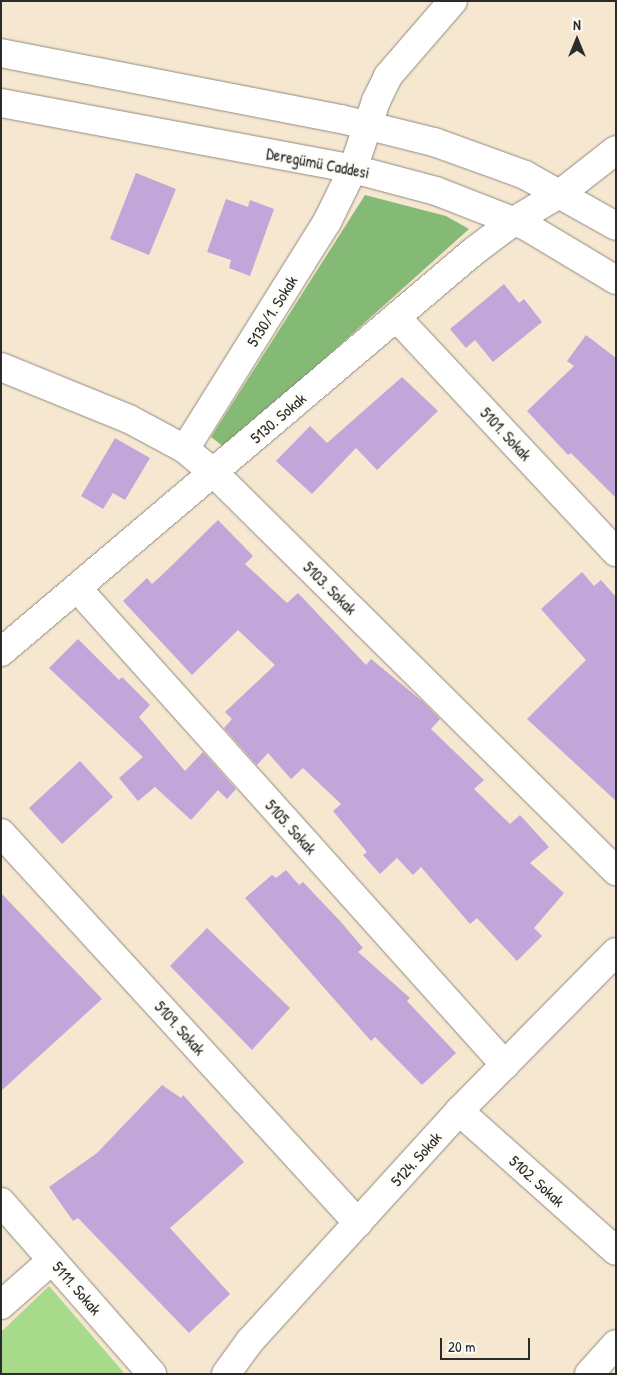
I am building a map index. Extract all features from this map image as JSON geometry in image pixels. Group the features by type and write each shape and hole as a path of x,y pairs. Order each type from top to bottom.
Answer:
{"street":[{"name":"5130/1. Sokak","path":"185,449 328,222 353,169 367,125 388,76 453,1"},
{"path":"1,53 367,125 483,158 561,194 616,226"},
{"name":"Deregümü Caddesi","path":"1,103 353,169 436,191 514,221 572,251 616,280"},
{"name":"5130. Sokak","path":"6,642 77,588 396,317 514,221 561,194 616,150"},
{"name":"5101. Sokak","path":"396,317 616,552"},
{"name":"5103. Sokak","path":"1,367 128,418 185,449 214,473 616,871"},
{"name":"5105. Sokak","path":"77,588 504,1065"},
{"name":"5109. Sokak","path":"1,833 358,1223"},
{"name":"5124. Sokak","path":"226,1374 250,1341 459,1111 616,952"},
{"name":"5102. Sokak","path":"459,1111 616,1251"},
{"name":"5111. Sokak","path":"1,1202 152,1374"},
{"path":"1,1305 52,1260"},
{"path":"589,1374 616,1344"}],"green space":[{"path":"365,195 446,216 469,229 225,448 211,437"},
{"path":"49,1286 125,1374 1,1374 1,1332"}],"building":[{"path":"136,173 176,189 149,255 110,239"},
{"path":"226,199 248,207 250,200 274,209 250,276 229,268 231,260 207,252"},
{"path":"504,284 519,303 524,299 542,322 493,362 475,340 466,348 450,329"},
{"path":"586,335 616,358 616,498 571,453 568,455 527,411 574,366 567,361"},
{"path":"402,377 438,411 377,470 356,448 312,494 276,461 310,426 327,443"},
{"path":"115,438 150,458 125,500 113,493 103,509 81,496"},
{"path":"218,520 253,556 245,564 287,603 298,593 366,665 371,659 422,701 440,719 431,729 484,780 474,789 510,824 520,815 549,847 530,863 564,893 534,928 542,936 517,961 477,918 470,924 421,867 413,875 397,858 380,874 363,855 367,852 333,811 341,804 303,768 291,779 268,753 257,765 224,728 232,719 225,712 275,665 238,630 192,675 123,601 147,578 152,584"},
{"path":"582,572 594,586 601,580 616,597 616,801 527,719 586,660 541,609"},
{"path":"78,639 119,680 122,677 150,705 139,717 185,771 203,752 236,789 227,799 218,790 191,820 155,787 138,801 119,778 143,757 49,668"},
{"path":"80,761 113,797 62,844 29,808"},
{"path":"286,870 299,885 303,882 341,922 363,948 358,952 410,998 407,1001 456,1053 422,1085 375,1037 371,1041 245,898 272,875 276,878"},
{"path":"1,893 102,999 1,1091"},
{"path":"207,928 290,1008 252,1050 170,966"},
{"path":"162,1085 181,1098 183,1095 244,1162 170,1228 230,1294 189,1333 78,1218 73,1221 49,1187 97,1153"}]}
